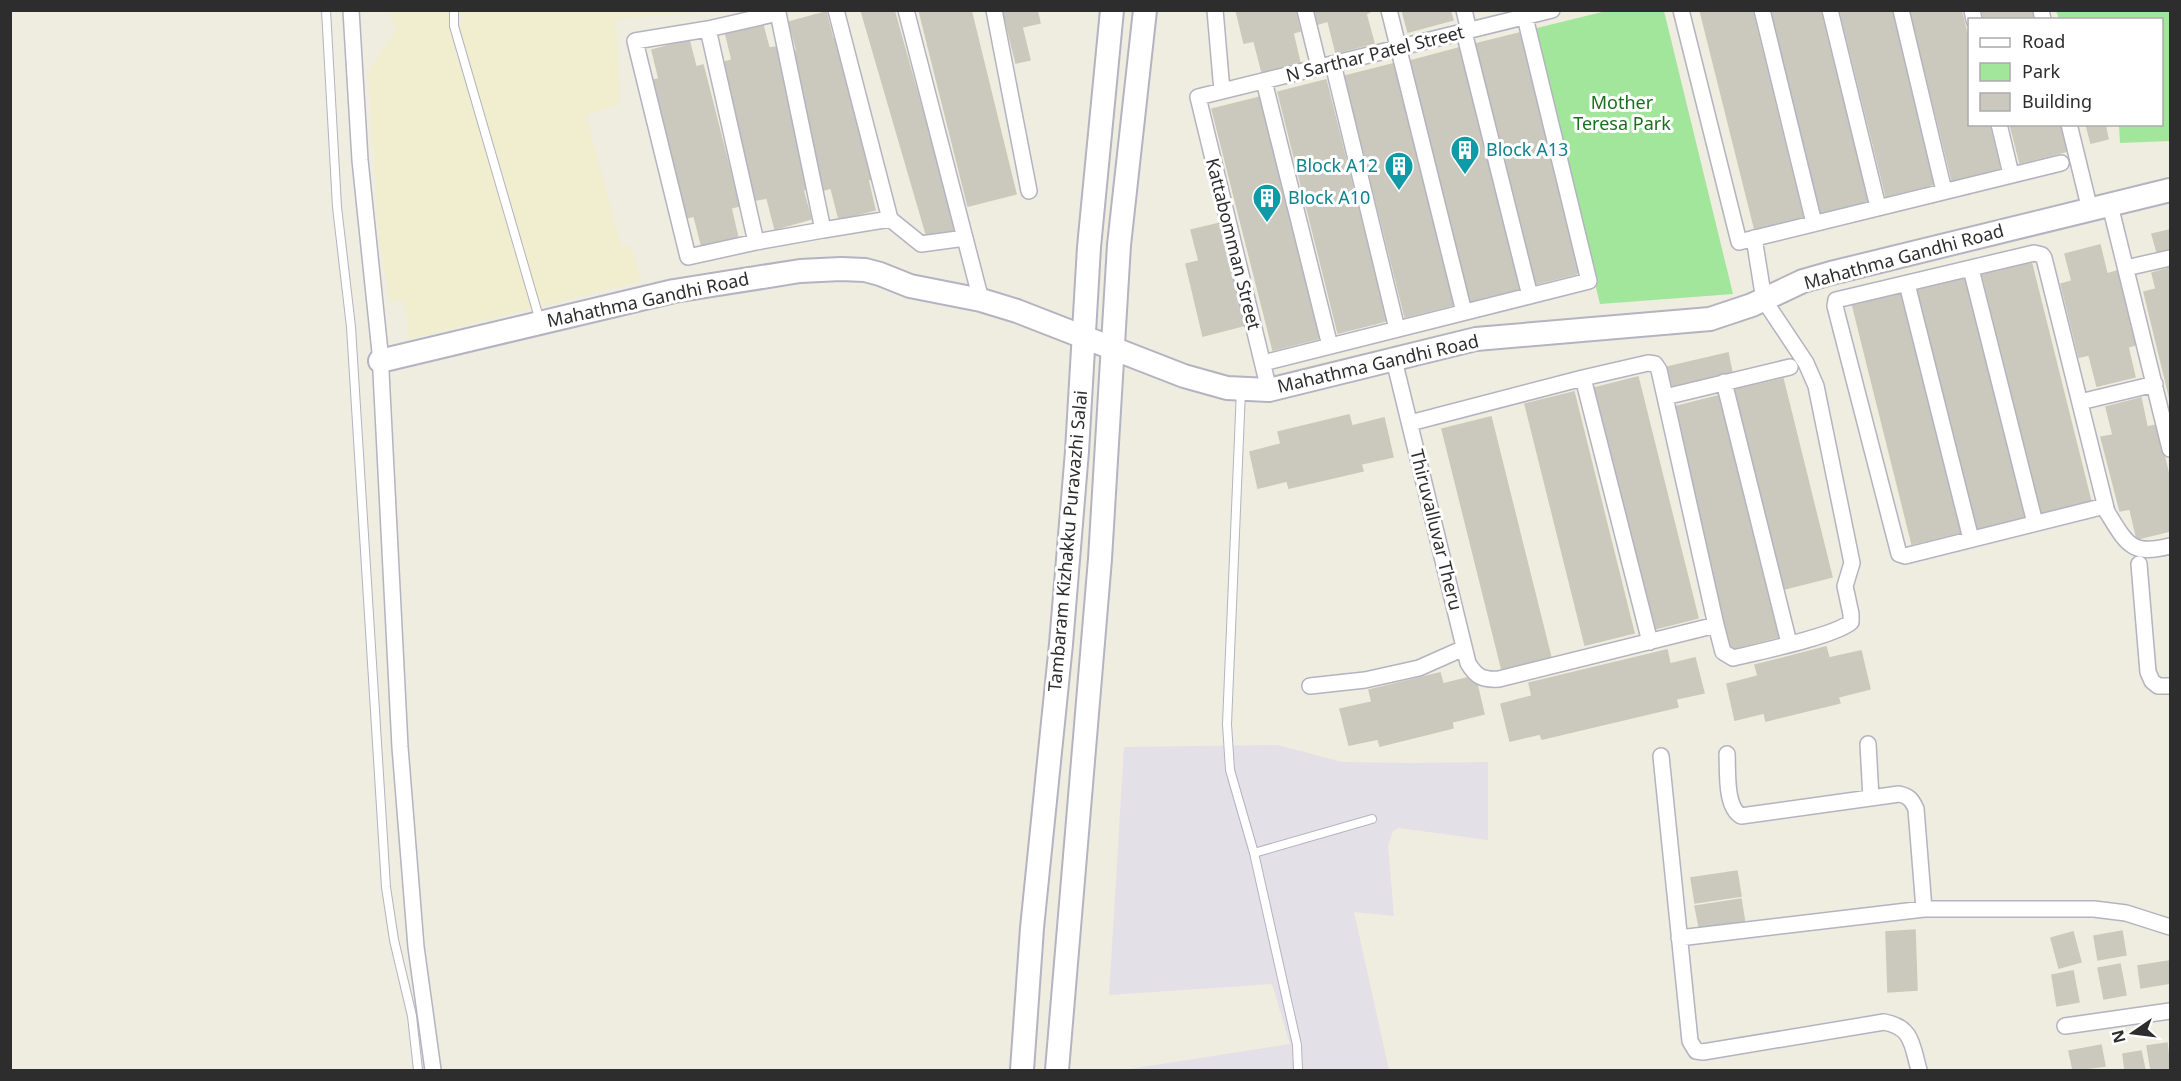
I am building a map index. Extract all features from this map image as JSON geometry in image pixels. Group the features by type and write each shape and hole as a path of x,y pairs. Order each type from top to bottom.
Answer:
{"main road":[{"name":"Tambaram Kizhakku Puravazhi Salai","path":"1022,1071 1032,928 1061,644 1077,451 1089,247 1112,10"},
{"name":"Tambaram Kizhakku Puravazhi Salai","path":"1057,1071 1098,581 1119,245 1145,10"},
{"name":"Mahathma Gandhi Road","path":"380,361 674,291 800,271 866,270 910,286 981,300 1017,311 1184,376 1227,388 1269,390 1476,339 1710,319 1764,300 1803,281 1831,273 2170,190"}],"street":[{"path":"351,10 360,160 380,361 400,747 416,947 433,1071"},
{"path":"836,10 890,219 921,244 964,238"},
{"path":"906,10 981,300"},
{"path":"994,10 1029,191"},
{"path":"1215,10 1222,91"},
{"path":"1305,10 1326,66 1397,329"},
{"path":"1389,10 1464,312"},
{"path":"1464,10 1466,31 1530,296"},
{"name":"N Sarthar Patel Street","path":"1198,97 1552,10"},
{"path":"1410,423 1582,378 1648,363 1655,364 1659,370 1723,652 1733,658 1789,644 1851,622 1845,586 1852,563 1815,386 1806,363 1764,300 1681,10"},
{"path":"1762,10 1814,223"},
{"path":"1830,10 1878,207"},
{"path":"1901,10 1944,191"},
{"path":"823,230 783,12 635,41 688,257 756,242 890,219"},
{"path":"1263,363 1589,281 1529,14"},
{"path":"708,28 756,242"},
{"path":"1264,81 1330,346"},
{"name":"Kattabomman Street","path":"1198,97 1269,390"},
{"path":"1999,126 2011,174"},
{"path":"2070,126 2126,268 2170,449"},
{"path":"1746,240 2061,163"},
{"path":"2105,506 1905,556 1898,552 1834,306 1836,300 2034,253 2042,255 2107,512 2120,534 2134,548 2151,551 2170,546"},
{"path":"2126,268 2170,258"},
{"path":"1971,268 2035,523"},
{"path":"1907,284 1971,539"},
{"name":"Thiruvalluvar Theru","path":"1394,360 1464,648 1473,672 1480,678 1499,679 1650,642"},
{"path":"1665,397 1790,368"},
{"path":"1582,378 1650,642 1716,625"},
{"path":"1724,382 1789,644"},
{"path":"2080,402 2154,384"},
{"path":"2139,564 2148,672 2152,681 2158,686 2170,686"},
{"path":"1310,686 1365,680 1419,668 1464,648"},
{"path":"1868,744 1871,798"},
{"path":"1727,754 1731,804 1735,812 1741,816 1899,794 1907,796 1916,809 1924,909"},
{"path":"1661,756 1690,1041 1696,1051 1703,1052 1884,1022 1897,1024 1906,1031 1919,1071"},
{"path":"1679,938 1924,909 2094,909 2126,914 2170,927"},
{"path":"2065,1026 2170,1011"}],"lane":[{"path":"326,10 337,207 351,327 386,887 394,940 412,1016 418,1071"},
{"path":"454,10 454,26 541,322"},
{"path":"1241,389 1227,724 1230,770 1254,853 1297,1045 1298,1071"},
{"path":"1254,853 1372,819"}],"shaded area":[{"path":"388,11 705,11 616,19 620,104 586,115 621,246 631,245 641,281 407,340 408,322 403,300 390,302 379,239 368,71 397,29"},
{"path":"1278,745 1342,762 1488,762 1488,840 1399,828 1393,831 1388,846 1394,916 1354,912 1389,1070 1123,1070 1290,1044 1272,984 1109,995 1124,747"}],"green space":[{"name":"Mother Teresa Park","path":"1606,11 1664,11 1733,294 1600,304 1533,29"},
{"path":"2056,11 2170,11 2170,141 2120,143 2119,126 2163,126 2163,18 2059,18"}],"building":[{"path":"861,10 894,10 956,231 927,237"},
{"path":"919,10 971,10 1016,194 968,206"},
{"path":"1003,10 1037,10 1040,23 1022,27 1030,60 1016,63"},
{"path":"1236,10 1295,10 1300,31 1293,33 1300,63 1262,72 1254,41 1244,43"},
{"path":"1315,10 1373,10 1366,14 1374,43 1336,53 1328,21 1318,24"},
{"path":"1402,10 1450,10 1453,20 1408,32"},
{"path":"1700,10 1752,10 1803,218 1755,230"},
{"path":"1768,10 1820,10 1868,203 1819,215"},
{"path":"1840,10 1892,10 1935,184 1886,196"},
{"path":"1910,10 1961,10 1968,37 1968,126 1990,126 2000,168 1952,180"},
{"path":"1982,10 2033,10 2035,18 1984,18"},
{"path":"826,12 833,39 840,37 876,178 868,180 875,210 839,219 831,188 820,191 792,52 797,51 789,22"},
{"path":"762,22 769,48 776,47 812,188 803,190 811,219 775,229 767,198 756,200 721,63 732,60 725,31"},
{"path":"1524,32 1584,272 1535,284 1475,44"},
{"path":"689,40 696,67 703,65 739,206 731,208 738,238 702,247 694,216 683,219 648,81 659,79 652,50"},
{"name":"Block A13","path":"1459,48 1519,290 1470,302 1410,61"},
{"name":"Block A12","path":"1393,64 1453,305 1405,317 1345,76"},
{"path":"1326,80 1386,321 1338,333 1278,92"},
{"name":"Block A10","path":"1261,97 1321,338 1273,350 1212,109"},
{"path":"2011,126 2062,126 2068,151 2020,163"},
{"path":"2087,126 2105,126 2108,139 2091,143"},
{"path":"1221,223 1246,325 1203,336 1186,264 1199,261 1191,230"},
{"path":"2170,230 2170,249 2157,252 2152,234"},
{"path":"2100,245 2107,274 2117,271 2135,345 2128,347 2135,377 2097,386 2089,355 2079,357 2061,284 2072,281 2065,254"},
{"path":"2031,261 2091,502 2042,514 1982,273"},
{"path":"2170,268 2170,399 2144,292 2156,289 2152,273"},
{"path":"1965,277 2025,518 1976,530 1916,289"},
{"path":"1901,291 1961,532 1912,544 1852,303"},
{"path":"1728,353 1732,373 1668,388 1663,368"},
{"path":"1638,377 1698,618 1650,630 1590,389"},
{"path":"1783,379 1832,577 1784,589 1735,390"},
{"path":"1574,392 1634,633 1585,645 1525,404"},
{"path":"1718,396 1778,637 1730,649 1670,408"},
{"path":"2141,398 2147,427 2157,425 2170,480 2170,500 2168,500 2170,531 2137,539 2130,509 2120,511 2101,437 2113,435 2106,407"},
{"path":"1349,415 1352,426 1384,418 1393,457 1361,464 1363,471 1289,488 1287,481 1258,488 1250,452 1281,444 1278,432"},
{"path":"1491,417 1551,658 1502,670 1442,429"},
{"path":"1826,647 1829,658 1861,651 1870,689 1838,697 1840,703 1766,721 1764,713 1735,720 1727,684 1758,676 1755,665"},
{"path":"1667,650 1670,664 1695,658 1704,693 1676,699 1678,707 1542,739 1540,734 1510,741 1501,704 1532,696 1529,683"},
{"path":"1440,673 1443,684 1475,676 1484,714 1452,722 1453,728 1380,746 1378,739 1349,745 1340,709 1372,702 1369,690"},
{"path":"1737,871 1741,896 1695,903 1691,878"},
{"path":"1741,899 1745,924 1700,931 1695,906"},
{"path":"1915,930 1917,990 1888,992 1886,932"},
{"path":"2122,931 2126,955 2098,960 2094,936"},
{"path":"2073,932 2081,962 2059,968 2051,938"},
{"path":"2170,961 2170,983 2141,988 2138,966"},
{"path":"2120,964 2126,995 2104,999 2098,968"},
{"path":"2073,971 2079,1002 2057,1006 2052,975"},
{"path":"2167,1043 2170,1070 2151,1070 2147,1046"},
{"path":"2101,1045 2105,1066 2073,1070 2069,1051"},
{"path":"2141,1051 2145,1070 2125,1070 2123,1054"}],"place":[{"name":"Block A13","path":"1465,176"},
{"name":"Block A12","path":"1399,192"},
{"name":"Block A10","path":"1267,224"}]}
